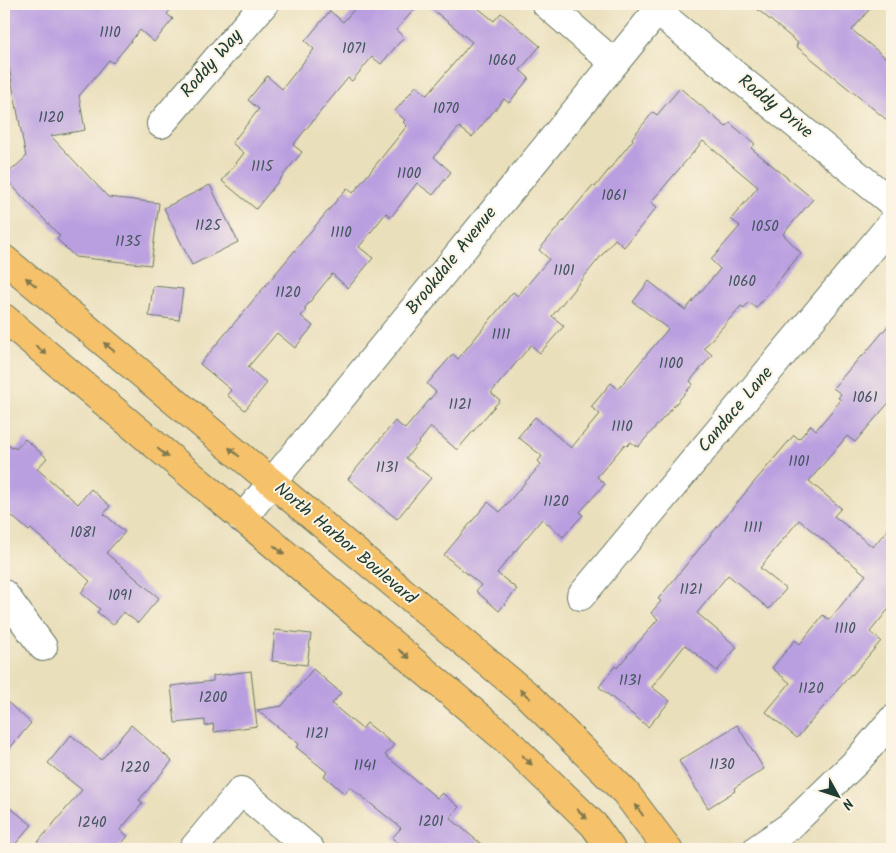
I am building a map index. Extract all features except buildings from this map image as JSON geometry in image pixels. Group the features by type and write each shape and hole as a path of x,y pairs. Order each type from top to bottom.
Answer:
{"main road":[{"name":"North Harbor Boulevard","path":"4,259 527,695 626,792 668,849"},
{"path":"4,318 502,736 594,825 611,849"}],"street":[{"name":"Roddy Way","path":"161,124 264,4"},
{"path":"546,4 614,63"},
{"name":"Brookdale Avenue","path":"242,519 660,7"},
{"name":"Roddy Drive","path":"660,7 892,203"},
{"name":"Candace Lane","path":"581,596 892,223"},
{"path":"4,594 43,646"},
{"path":"757,849 790,826 857,761 892,720"},
{"path":"192,849 241,791 310,849"}]}
